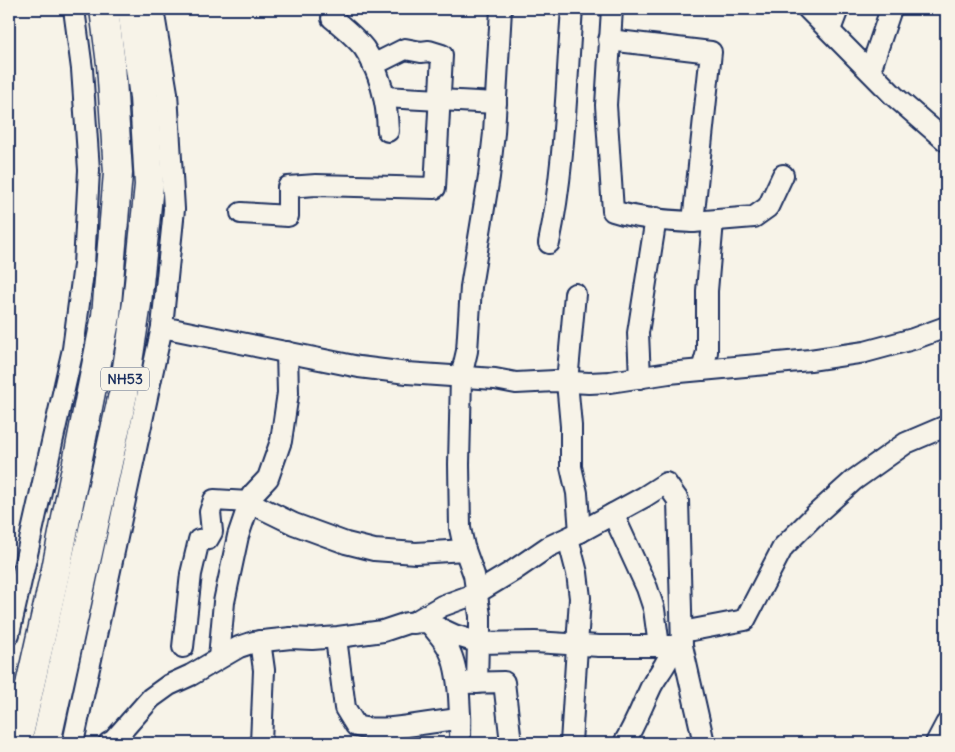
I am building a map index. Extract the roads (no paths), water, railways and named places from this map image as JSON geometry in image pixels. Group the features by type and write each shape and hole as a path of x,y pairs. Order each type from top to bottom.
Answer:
{"highway":[{"name":"NH53","path":"18,743 56,569 106,316 118,172 111,64 104,9"},
{"name":"NH53","path":"46,743 123,394 137,303 149,185 144,97 132,9"}],"street":[{"path":"9,634 13,596 73,349 84,265 89,170 82,69 74,9"},
{"path":"73,743 162,326 174,208 167,93 152,9"},
{"path":"477,683 480,624 478,592 460,528 461,377 466,350 471,287 491,160 496,103 500,9"},
{"path":"549,243 556,209 560,174 572,9"},
{"path":"612,9 606,106 613,211 622,214 693,222 754,217 768,207 783,175"},
{"path":"808,9 894,96 946,141"},
{"path":"830,30 838,9"},
{"path":"870,71 891,9"},
{"path":"332,18 364,48 379,78 384,97 388,131"},
{"path":"609,40 711,52 693,222"},
{"path":"241,213 288,216 288,187 435,188 442,55 429,51 421,52 405,49 372,65"},
{"path":"384,97 496,103"},
{"path":"640,378 638,333 656,218"},
{"path":"702,370 707,352 707,291 713,221"},
{"path":"571,743 580,598 574,535 577,493 571,467 571,426 567,382 575,294"},
{"path":"162,326 360,367 407,374 516,383 610,382 702,370 810,360 865,352 913,339 946,327"},
{"path":"219,658 221,622 227,583 238,536 252,496 268,478 280,441 288,393 287,352"},
{"path":"109,743 114,741 151,698 169,685 239,648 260,641 291,638 336,638 422,624 478,642 515,644 534,642 577,645 674,643 745,620 783,547 814,516 854,480 906,443 946,426"},
{"path":"422,624 442,606 478,592 548,547 613,514 666,483 678,500 674,643 670,656 650,687 641,711 624,743"},
{"path":"183,647 191,574 199,540 208,540 212,532 210,512 214,500 249,502 294,524 346,543 374,550 416,552 465,550"},
{"path":"613,514 647,588 654,608 674,643 698,739"},
{"path":"422,624 449,650 456,684 460,719 460,743"},
{"path":"336,638 345,708 356,726 373,735 396,727 460,719"},
{"path":"260,641 264,670 261,743"},
{"path":"456,684 504,682 511,743"},
{"path":"936,743 946,724"}]}
